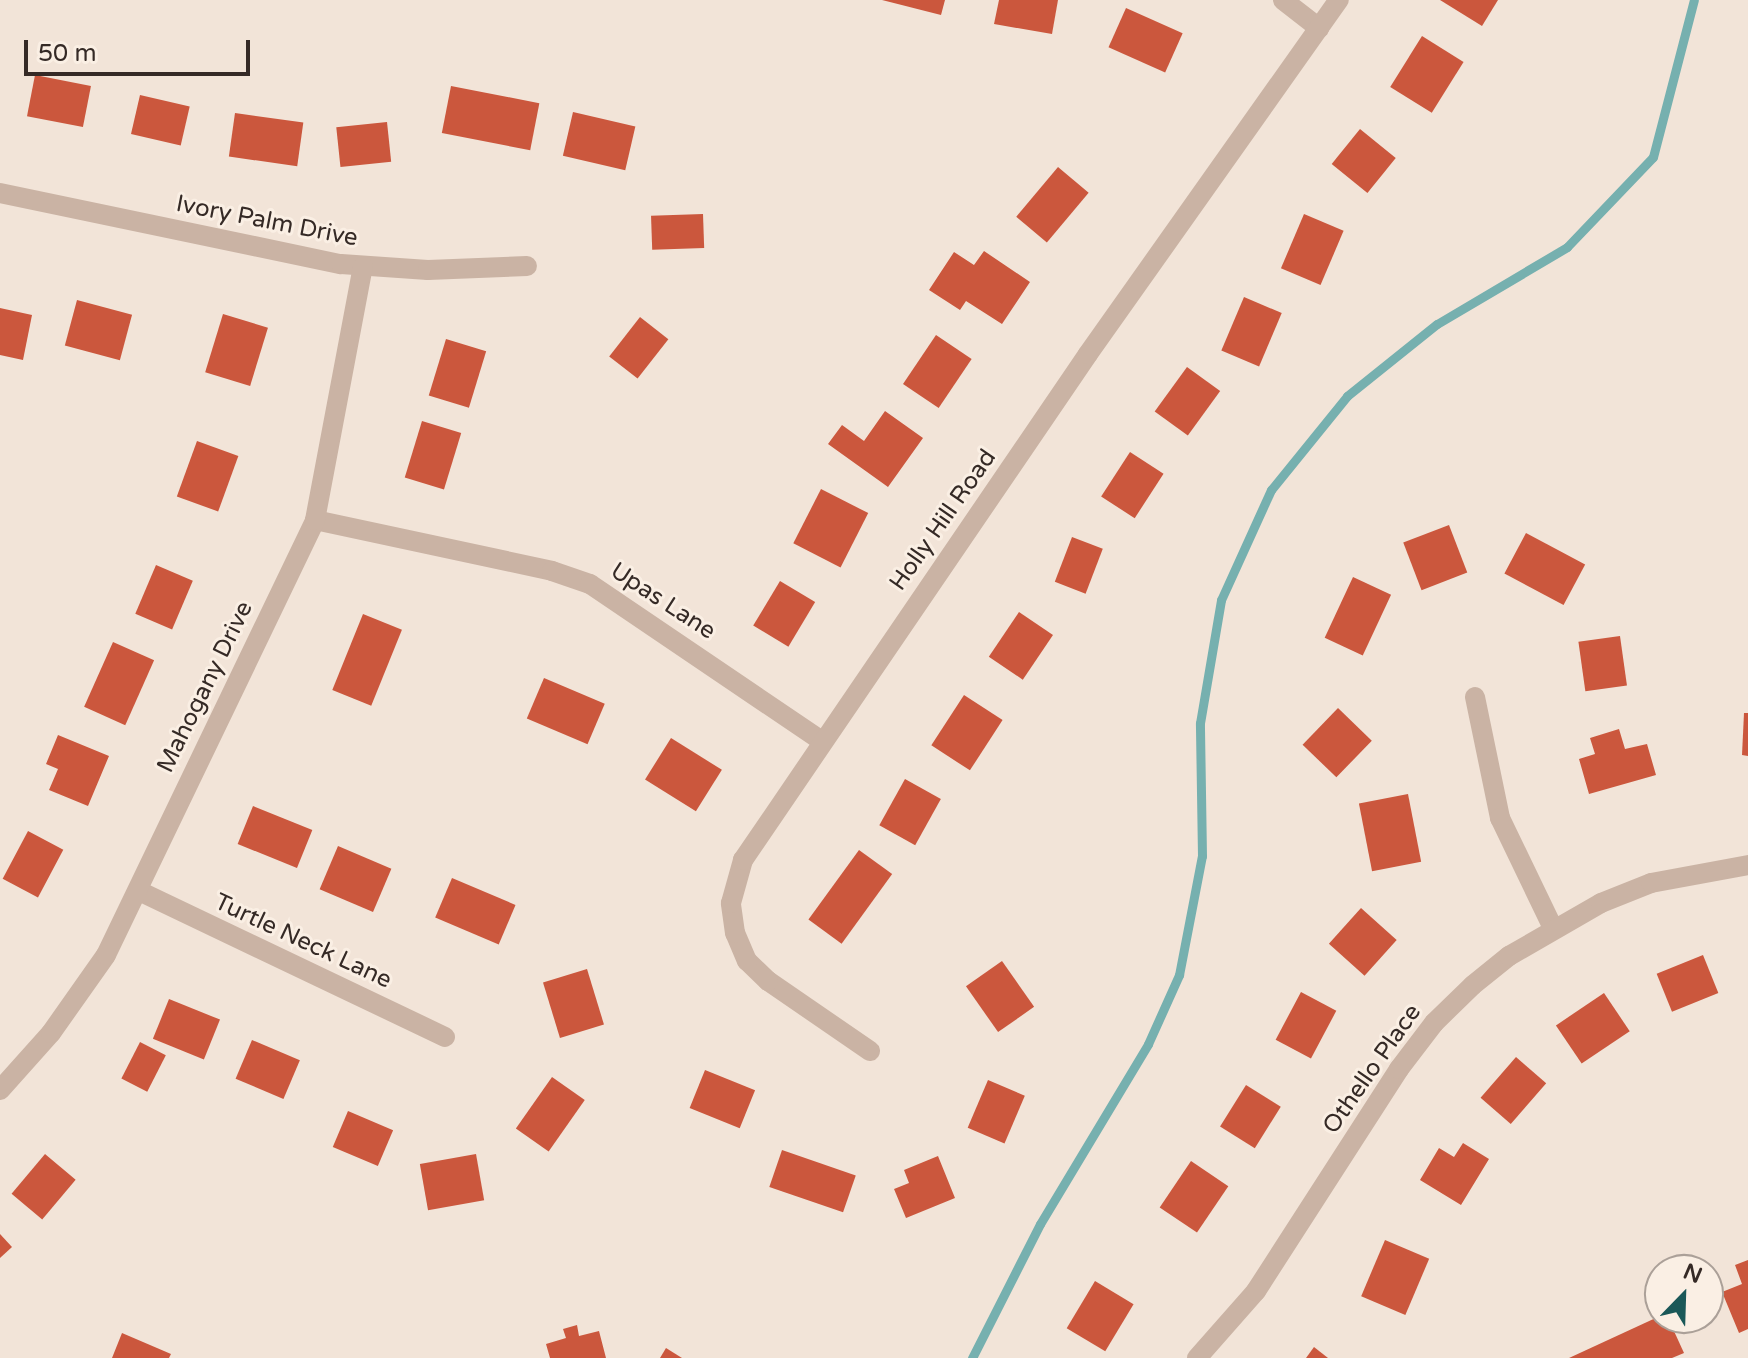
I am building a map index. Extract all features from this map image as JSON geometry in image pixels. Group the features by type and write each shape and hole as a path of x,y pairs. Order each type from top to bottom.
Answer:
{"street":[{"path":"1283,0 1319,28"},
{"name":"Holly Hill Road","path":"870,1051 768,981 747,961 735,933 733,885 743,860 822,741 1339,0"},
{"name":"Ivory Palm Drive","path":"0,193 363,266 527,266"},
{"name":"Mahogany Drive","path":"0,1090 51,1033 106,955 315,520 363,266"},
{"name":"Upas Lane","path":"315,520 552,571 590,584 822,741"},
{"path":"1475,697 1500,818 1553,928"},
{"name":"Othello Place","path":"1197,1358 1256,1291 1434,1023 1509,956 1553,928 1651,883 1748,865"},
{"name":"Turtle Neck Lane","path":"139,891 445,1037"}],"building":[{"path":"882,0 945,0 941,15"},
{"path":"999,0 1058,0 1052,34 994,24"},
{"path":"1440,0 1498,0 1482,26"},
{"path":"1126,8 1183,33 1165,73 1109,47"},
{"path":"1422,36 1464,62 1432,113 1390,87"},
{"path":"35,75 91,86 83,127 27,116"},
{"path":"451,86 539,103 530,150 442,133"},
{"path":"140,95 190,106 181,145 131,134"},
{"path":"573,112 635,126 625,170 563,156"},
{"path":"235,113 303,123 297,166 229,157"},
{"path":"387,122 391,162 340,167 336,127"},
{"path":"1360,129 1396,158 1367,193 1332,164"},
{"path":"1058,167 1089,193 1047,243 1016,217"},
{"path":"703,214 704,248 652,250 651,216"},
{"path":"1304,214 1344,231 1321,285 1281,268"},
{"path":"984,251 1030,282 1002,324 966,301 960,310 929,290 954,252 974,265"},
{"path":"1244,297 1282,313 1259,366 1221,350"},
{"path":"77,300 132,315 120,360 65,345"},
{"path":"0,308 32,315 23,360 0,355"},
{"path":"223,314 268,328 250,386 205,372"},
{"path":"640,317 668,339 638,379 609,356"},
{"path":"936,335 972,359 939,408 903,384"},
{"path":"446,339 486,351 469,408 429,395"},
{"path":"1187,367 1220,391 1188,436 1155,411"},
{"path":"885,411 923,438 888,487 828,444 842,425 864,441"},
{"path":"422,421 461,433 444,489 405,477"},
{"path":"197,441 238,456 218,511 177,496"},
{"path":"1130,452 1164,474 1135,518 1101,496"},
{"path":"821,489 868,513 841,567 793,543"},
{"path":"1449,525 1467,573 1422,590 1403,543"},
{"path":"1526,533 1585,564 1564,605 1504,574"},
{"path":"1072,537 1103,549 1086,594 1055,582"},
{"path":"156,565 193,581 172,629 135,614"},
{"path":"1353,577 1391,595 1363,655 1325,638"},
{"path":"780,581 815,602 788,647 753,626"},
{"path":"1019,612 1053,635 1023,680 989,657"},
{"path":"363,614 402,630 371,706 332,690"},
{"path":"1620,636 1627,686 1585,691 1578,642"},
{"path":"113,642 154,660 125,725 84,707"},
{"path":"544,678 605,704 588,744 527,719"},
{"path":"964,695 1003,720 970,770 931,745"},
{"path":"1338,708 1372,741 1336,777 1303,745"},
{"path":"1744,713 1748,713 1748,756 1742,755"},
{"path":"1619,729 1625,749 1647,744 1656,775 1589,794 1579,759 1595,754 1590,738"},
{"path":"58,735 109,756 88,806 49,790 58,769 46,764"},
{"path":"671,738 722,770 696,811 645,780"},
{"path":"905,779 941,799 915,845 879,825"},
{"path":"1408,794 1421,862 1372,871 1359,804"},
{"path":"253,806 312,830 297,868 238,844"},
{"path":"28,831 63,850 38,897 3,879"},
{"path":"338,846 391,869 373,912 320,889"},
{"path":"859,850 892,874 842,944 808,920"},
{"path":"452,878 516,905 499,945 435,918"},
{"path":"1361,908 1397,940 1365,976 1329,944"},
{"path":"1703,955 1718,993 1672,1012 1657,974"},
{"path":"1002,961 1034,1007 998,1032 966,986"},
{"path":"587,969 604,1024 560,1038 543,982"},
{"path":"1301,992 1336,1011 1311,1058 1276,1040"},
{"path":"1604,993 1630,1031 1582,1064 1556,1025"},
{"path":"169,999 220,1020 204,1059 153,1039"},
{"path":"252,1040 300,1060 283,1099 236,1079"},
{"path":"140,1042 166,1055 147,1092 121,1079"},
{"path":"1516,1057 1546,1083 1511,1124 1481,1098"},
{"path":"705,1070 755,1090 740,1128 690,1108"},
{"path":"552,1077 585,1100 549,1152 516,1129"},
{"path":"988,1080 1025,1096 1005,1143 968,1128"},
{"path":"1246,1085 1281,1107 1255,1148 1220,1127"},
{"path":"348,1111 393,1130 378,1166 333,1147"},
{"path":"1463,1143 1489,1159 1461,1205 1420,1180 1439,1148 1454,1157"},
{"path":"782,1150 856,1175 843,1212 769,1187"},
{"path":"45,1154 76,1180 42,1220 12,1194"},
{"path":"476,1154 484,1200 428,1210 420,1164"},
{"path":"938,1156 955,1198 906,1218 894,1189 909,1183 904,1170"},
{"path":"1191,1161 1228,1186 1197,1233 1160,1207"},
{"path":"0,1234 12,1247 0,1258"},
{"path":"1385,1240 1429,1259 1405,1315 1361,1296"},
{"path":"1748,1260 1748,1329 1739,1333 1724,1297 1724,1291 1742,1284 1735,1265"},
{"path":"1095,1281 1134,1304 1105,1351 1067,1328"},
{"path":"1644,1323 1644,1334 1675,1334 1684,1353 1672,1358 1569,1358"},
{"path":"577,1325 579,1336 599,1331 606,1358 550,1358 546,1344 566,1338 563,1329"},
{"path":"122,1333 171,1354 169,1358 112,1358"},
{"path":"1314,1347 1328,1358 1306,1358"},
{"path":"666,1348 682,1358 660,1358"}],"waterway":[{"path":"972,1358 1040,1224 1148,1044 1179,975 1202,856 1200,723 1221,600 1271,490 1347,396 1437,324 1567,247 1653,157 1694,0"}]}
